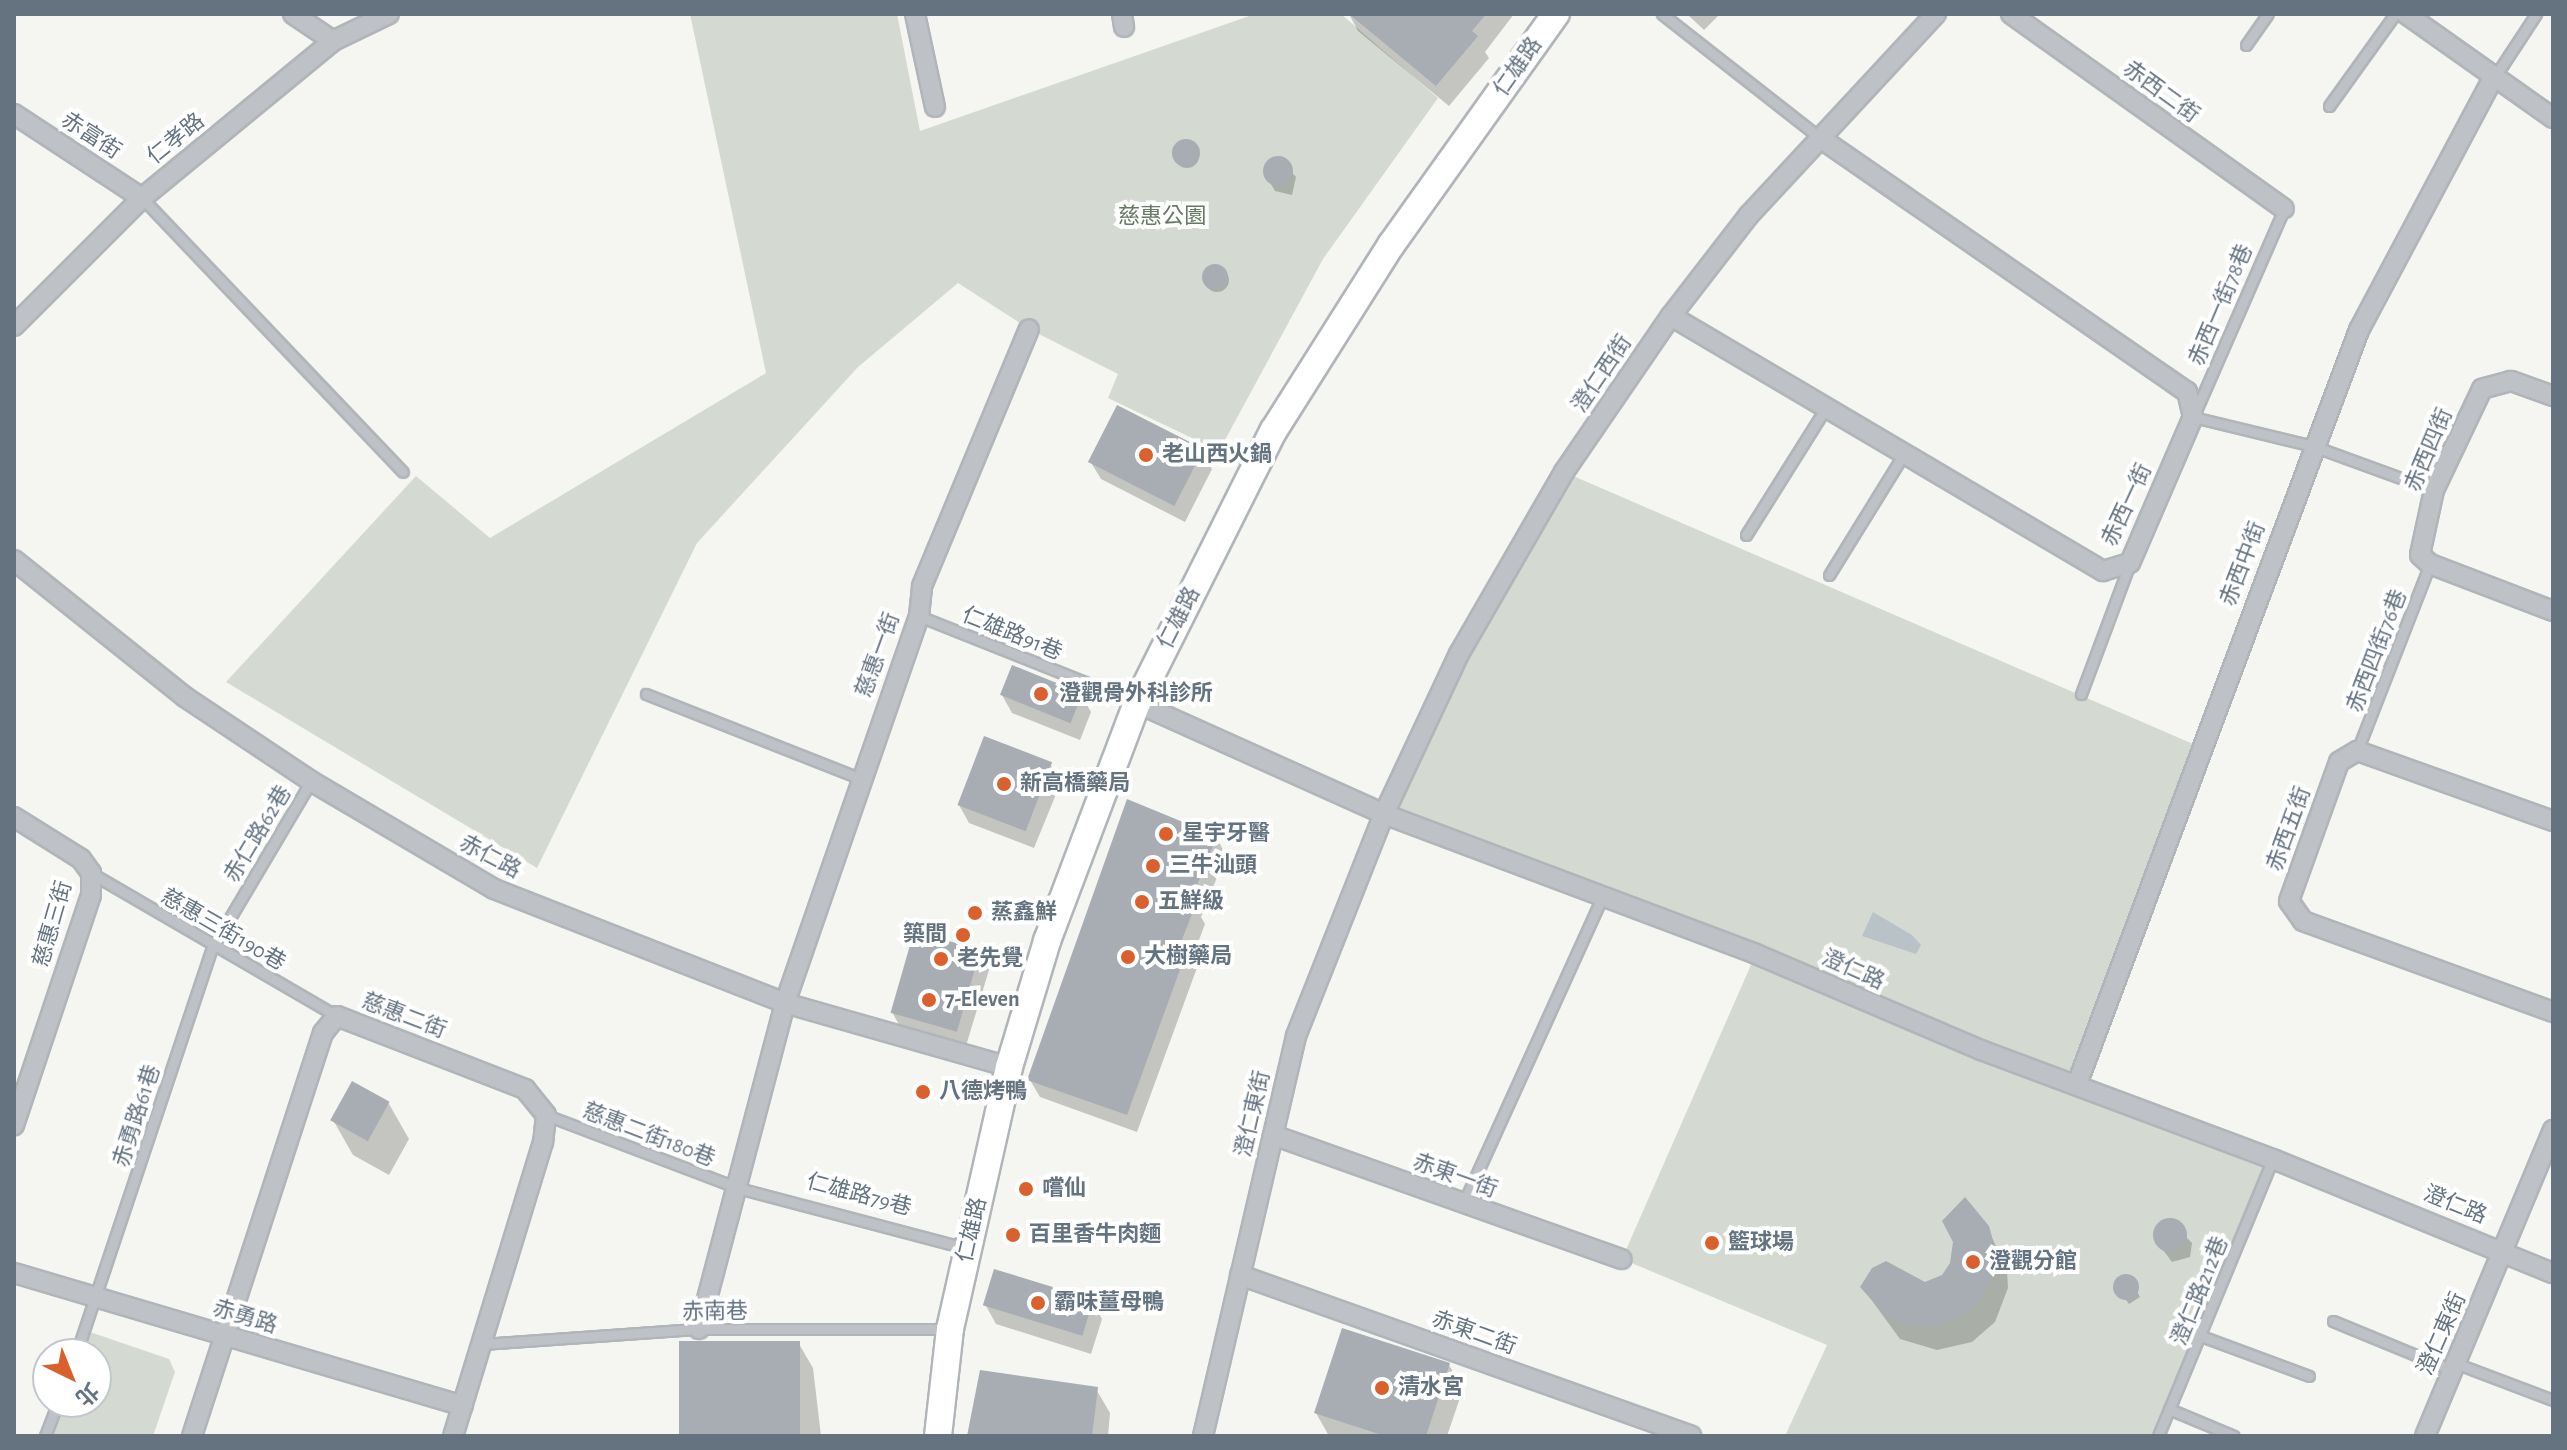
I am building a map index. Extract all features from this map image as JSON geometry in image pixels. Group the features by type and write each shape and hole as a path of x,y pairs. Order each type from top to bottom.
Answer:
{"street":[{"path":"293,14 333,41"},
{"name":"仁孝路","path":"14,326 142,198 333,41 389,14"},
{"path":"915,14 935,107"},
{"name":"仁雄路","path":"938,1436 950,1329 1009,1067 1047,941 1137,703 1274,430 1391,245 1556,14"},
{"name":"澄仁西街","path":"1384,814 1459,654 1549,498 1671,316 1749,215 1936,14"},
{"name":"赤西二街","path":"2011,14 2284,209"},
{"path":"2406,14 2553,118"},
{"name":"赤西中街","path":"2077,1084 2313,446 2359,330 2493,78"},
{"name":"赤富街","path":"14,114 142,198"},
{"path":"1820,138 2187,392 2193,417"},
{"name":"赤西一街","path":"1671,316 2103,571 2130,563 2193,417"},
{"name":"慈惠一街","path":"785,1003 859,778 919,616 922,586 1029,329"},
{"name":"赤西四街","path":"2430,564 2420,555 2434,490 2482,389 2511,381 2553,396"},
{"name":"赤仁路","path":"14,560 185,697 311,781 494,889 785,1003 1009,1067"},
{"path":"2430,564 2553,611"},
{"name":"澄仁路","path":"1137,703 1384,814 1756,954 1981,1050 2273,1159 2503,1250 2553,1273"},
{"path":"2357,751 2553,821"},
{"name":"赤西五街","path":"2357,751 2339,762 2289,901 2303,921 2553,1012"},
{"name":"澄仁東街","path":"1203,1436 1296,1036 1384,814"},
{"name":"慈惠三街","path":"14,817 81,859 91,873 91,895 14,1125"},
{"path":"699,1329 785,1003"},
{"name":"慈惠二街","path":"192,1436 323,1033 337,1016 525,1089 546,1115"},
{"path":"453,1436 543,1142 546,1115"},
{"path":"2503,1250 2553,1130"},
{"name":"赤東一街","path":"1273,1135 1622,1259"},
{"name":"澄仁東街","path":"2425,1436 2503,1250"},
{"name":"赤勇路","path":"14,1273 463,1406"},
{"name":"赤東二街","path":"1240,1275 1691,1436"}],"lane":[{"path":"1662,14 1820,138"},
{"path":"2246,45 2268,14"},
{"path":"2329,106 2395,14"},
{"path":"2493,78 2536,14"},
{"path":"142,198 403,472"},
{"name":"赤西一街78巷","path":"2193,417 2284,209"},
{"path":"1746,535 1825,409"},
{"path":"2193,417 2313,446 2434,490"},
{"path":"1829,575 1903,455"},
{"path":"2081,694 2130,563"},
{"name":"赤西四街76巷","path":"2357,751 2430,564"},
{"name":"仁雄路91巷","path":"919,616 1137,703"},
{"path":"646,694 859,778"},
{"name":"赤仁路62巷","path":"212,948 311,781"},
{"name":"慈惠三街190巷","path":"91,873 212,948 337,1016"},
{"path":"1463,1204 1602,898"},
{"name":"赤勇路61巷","path":"82,1338 212,948"},
{"name":"慈惠二街180巷","path":"546,1115 738,1188"},
{"name":"澄仁路212巷","path":"2158,1436 2273,1159"},
{"name":"仁雄路79巷","path":"738,1188 968,1249"},
{"path":"2333,1321 2553,1400"},
{"name":"赤南巷","path":"482,1344 699,1329 950,1329"},
{"path":"2201,1336 2309,1376"},
{"path":"2169,1409 2234,1436"}],"green space":[{"name":"慈惠公園","path":"690,14 897,14 920,131 1255,14 1341,14 1438,98 1323,259 1219,451 1108,398 1118,374 1029,329 958,283 858,367 697,543 537,868 226,682 416,476 490,538 766,373"},
{"path":"1564,472 2200,747 2077,1084 2273,1159 2158,1436 1785,1436 1827,1345 1622,1259 1754,958 1384,814"},
{"path":"90,1332 108,1338 88,1338"},
{"path":"112,1340 169,1359 175,1372 153,1436 52,1436 58,1418 112,1418"}],"shaded area":[{"path":"1873,912 1912,935 1921,945 1916,954 1862,936"}],"building":[{"path":"1349,14 1486,14 1472,31 1478,36 1436,86"},
{"path":"1186,139 1196,143 1200,153 1196,163 1186,167 1176,163 1172,153 1176,143"},
{"path":"1278,156 1284,157 1292,165 1292,177 1284,185 1278,186 1272,185 1264,177 1263,171 1264,165 1272,157"},
{"path":"1215,264 1225,267 1228,277 1225,287 1215,290 1205,287 1202,277 1205,267"},
{"name":"老山西火鍋","path":"1117,405 1203,449 1174,506 1088,462"},
{"name":"澄觀骨外科診所","path":"1012,665 1082,693 1070,723 1000,695"},
{"name":"新高橋藥局","path":"984,736 1052,762 1026,831 957,805"},
{"path":"1127,799 1217,836 1190,902 1196,904 1181,942 1189,945 1127,1115 1027,1080"},
{"path":"914,931 980,950 957,1032 891,1013"},
{"path":"352,1081 390,1102 368,1141 330,1120"},
{"name":"澄觀分館","path":"1965,1197 1989,1226 1994,1244 1995,1263 1982,1298 1959,1318 1935,1327 1903,1324 1885,1315 1860,1287 1872,1268 1886,1261 1925,1282 1942,1275 1950,1263 1953,1242 1942,1221"},
{"path":"2170,1218 2182,1223 2187,1235 2182,1247 2170,1252 2158,1247 2153,1235 2158,1223"},
{"name":"霸味薑母鴨","path":"994,1269 1093,1299 1082,1336 983,1305"},
{"path":"2126,1274 2135,1278 2139,1287 2135,1296 2126,1300 2117,1296 2113,1287 2117,1278"},
{"name":"清水宮","path":"1342,1328 1450,1363 1426,1436 1385,1436 1314,1413"},
{"path":"679,1341 800,1341 800,1436 679,1436"},
{"path":"980,1370 1098,1387 1092,1436 967,1436"}],"place":[{"name":"老山西火鍋","path":"1146,455"},
{"name":"澄觀骨外科診所","path":"1041,694"},
{"name":"新高橋藥局","path":"1004,784"},
{"name":"星宇牙醫","path":"1166,834"},
{"name":"三牛汕頭","path":"1153,866"},
{"name":"五鮮級","path":"1142,902"},
{"name":"蒸鑫鮮","path":"975,913"},
{"name":"築間","path":"963,935"},
{"name":"大樹藥局","path":"1128,957"},
{"name":"老先覺","path":"941,959"},
{"name":"7-Eleven","path":"929,1000"},
{"name":"八德烤鴨","path":"923,1092"},
{"name":"嚐仙","path":"1026,1189"},
{"name":"百里香牛肉麵","path":"1013,1235"},
{"name":"籃球場","path":"1712,1243"},
{"name":"澄觀分館","path":"1973,1262"},
{"name":"霸味薑母鴨","path":"1038,1303"},
{"name":"清水宮","path":"1382,1388"}]}
